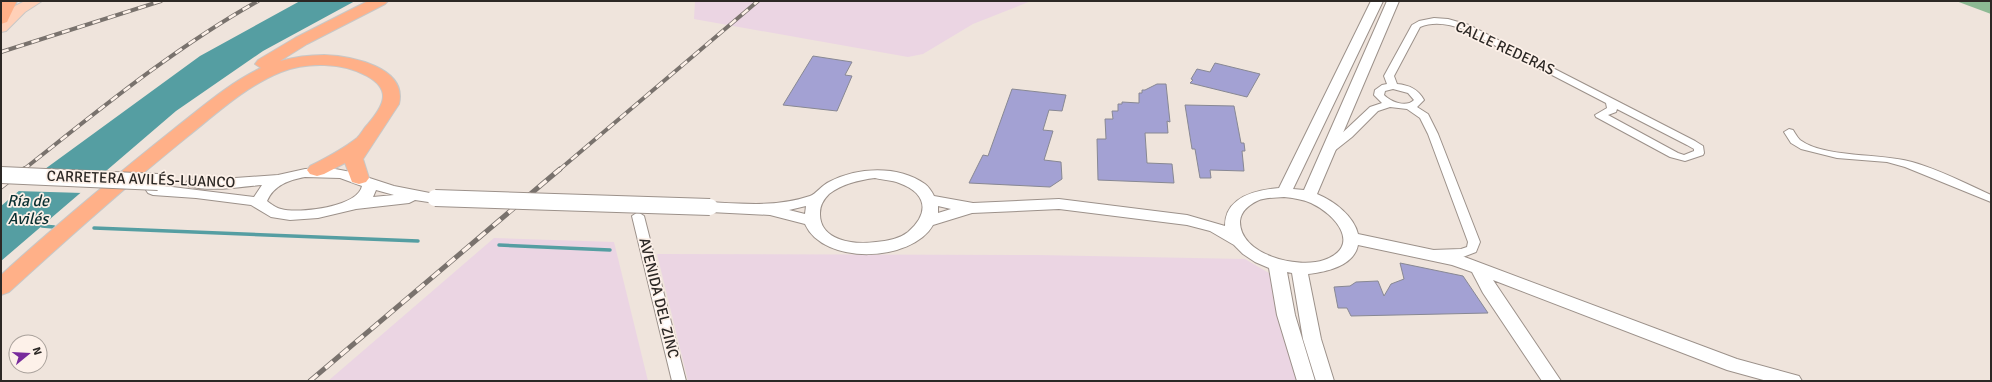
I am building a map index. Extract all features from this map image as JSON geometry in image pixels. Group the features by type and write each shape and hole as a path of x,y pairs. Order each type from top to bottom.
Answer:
{"highway":[{"path":"1,19 9,1"},
{"path":"1,287 77,218 213,101 282,53 380,1"},
{"path":"140,165 244,86 296,58 321,50 388,1"},
{"path":"296,58 295,49 346,18"},
{"path":"213,101 281,58 296,58 321,50 370,70 383,77 391,86 393,100 387,111 363,142 353,159 364,181"},
{"path":"316,170 338,159 363,142"}],"main road":[{"path":"1,28 20,9 35,1"},
{"path":"1284,192 1377,1"},
{"path":"1308,196 1393,1"},
{"name":"CARRETERA AVILÉS-LUANCO","path":"1,184 156,186 221,184 280,179 323,172 428,197"},
{"path":"874,174 906,178 926,192 931,200 932,210 928,221 919,232 906,241 876,249 858,249 838,245 823,236 816,229 812,221 812,212 817,199 827,188 842,180 858,176 874,174"},
{"name":"CARRETERA AVILÉS-LUANCO","path":"1,175 156,186 259,203 270,211 294,215 330,210 356,204 428,197"},
{"path":"259,203 264,189 280,179"},
{"path":"356,204 367,197 370,189 364,181"},
{"path":"931,200 973,208 1059,204 1187,220 1216,227 1239,241 1254,254 1277,266 1299,268 1316,268 1331,264 1342,257 1349,248 1352,238 1348,225 1337,213 1308,196 1284,192 1261,195 1248,199 1238,206 1234,213 1232,224 1235,235 1239,241"},
{"path":"428,197 770,210 812,221"},
{"path":"770,210 817,199"},
{"path":"928,221 973,208"},
{"path":"1187,220 1219,218 1234,213"},
{"path":"1352,238 1456,260 1733,365 1793,381"},
{"path":"1277,266 1286,315 1306,381"},
{"path":"1299,268 1306,315 1317,360 1325,381"},
{"path":"1478,268 1489,289 1552,381"}],"street":[{"name":"CALLE REDERAS","path":"1393,86 1389,76 1416,25 1421,22 1435,20 1455,23 1466,27 1608,100 1691,143 1698,148 1699,153 1685,158 1674,155 1600,115 1612,110 1613,106 1608,100"},
{"path":"1329,150 1348,135 1374,109 1390,104 1409,106 1416,104 1419,100 1417,95 1411,90 1393,86 1385,87 1380,90 1379,95 1383,100 1390,104"},
{"path":"1409,106 1424,116 1433,134 1474,242 1472,249 1463,253 1410,251"},
{"path":"1789,132 1790,136 1794,140 1821,152 1896,160 1932,172 1991,199"},
{"name":"AVENIDA DEL ZINC","path":"638,216 679,381"}],"shaded area":[{"path":"695,1 1031,1 973,24 923,54 908,57 694,19"},
{"path":"494,238 614,242 648,381 328,381"},
{"path":"657,254 1038,255 1245,259 1269,273 1297,381 688,381"}],"green space":[{"path":"1956,1 1991,1 1991,14"}],"water":[{"name":"Ría de Avilés","path":"300,1 355,1 263,51 176,111 1,261 1,206 45,169 200,56"}],"pier":[{"path":"39,172 105,175 83,193 16,191"}],"building":[{"path":"813,56 852,62 845,75 852,76 837,111 783,105"},
{"path":"1215,63 1260,74 1247,97 1190,83 1193,80 1191,79 1197,69 1210,72"},
{"path":"1157,84 1166,84 1170,122 1167,121 1168,133 1145,133 1147,163 1172,164 1174,183 1098,180 1097,139 1106,139 1105,119 1113,119 1112,111 1118,111 1118,104 1122,104 1122,102 1139,103 1139,93 1142,93 1142,90"},
{"path":"1012,89 1066,95 1062,111 1049,110 1043,130 1053,131 1044,160 1061,162 1062,179 1050,187 969,183 983,155 988,156"},
{"path":"1185,105 1234,106 1241,143 1244,143 1245,151 1242,151 1244,171 1210,170 1211,178 1200,178 1195,149 1192,149"},
{"path":"1400,263 1463,276 1488,313 1351,316 1347,308 1338,308 1334,287 1350,286 1356,282 1378,281 1384,296 1391,284 1404,279"}],"waterway":[{"path":"42,226 54,227"},
{"path":"94,228 418,241"},
{"path":"499,245 610,250"}],"railway":[{"path":"1,52 161,1"},
{"path":"23,170 167,59 227,19 258,1"},
{"path":"559,170 758,1"},
{"path":"1,187 24,169"},
{"path":"310,381 560,169"}]}
